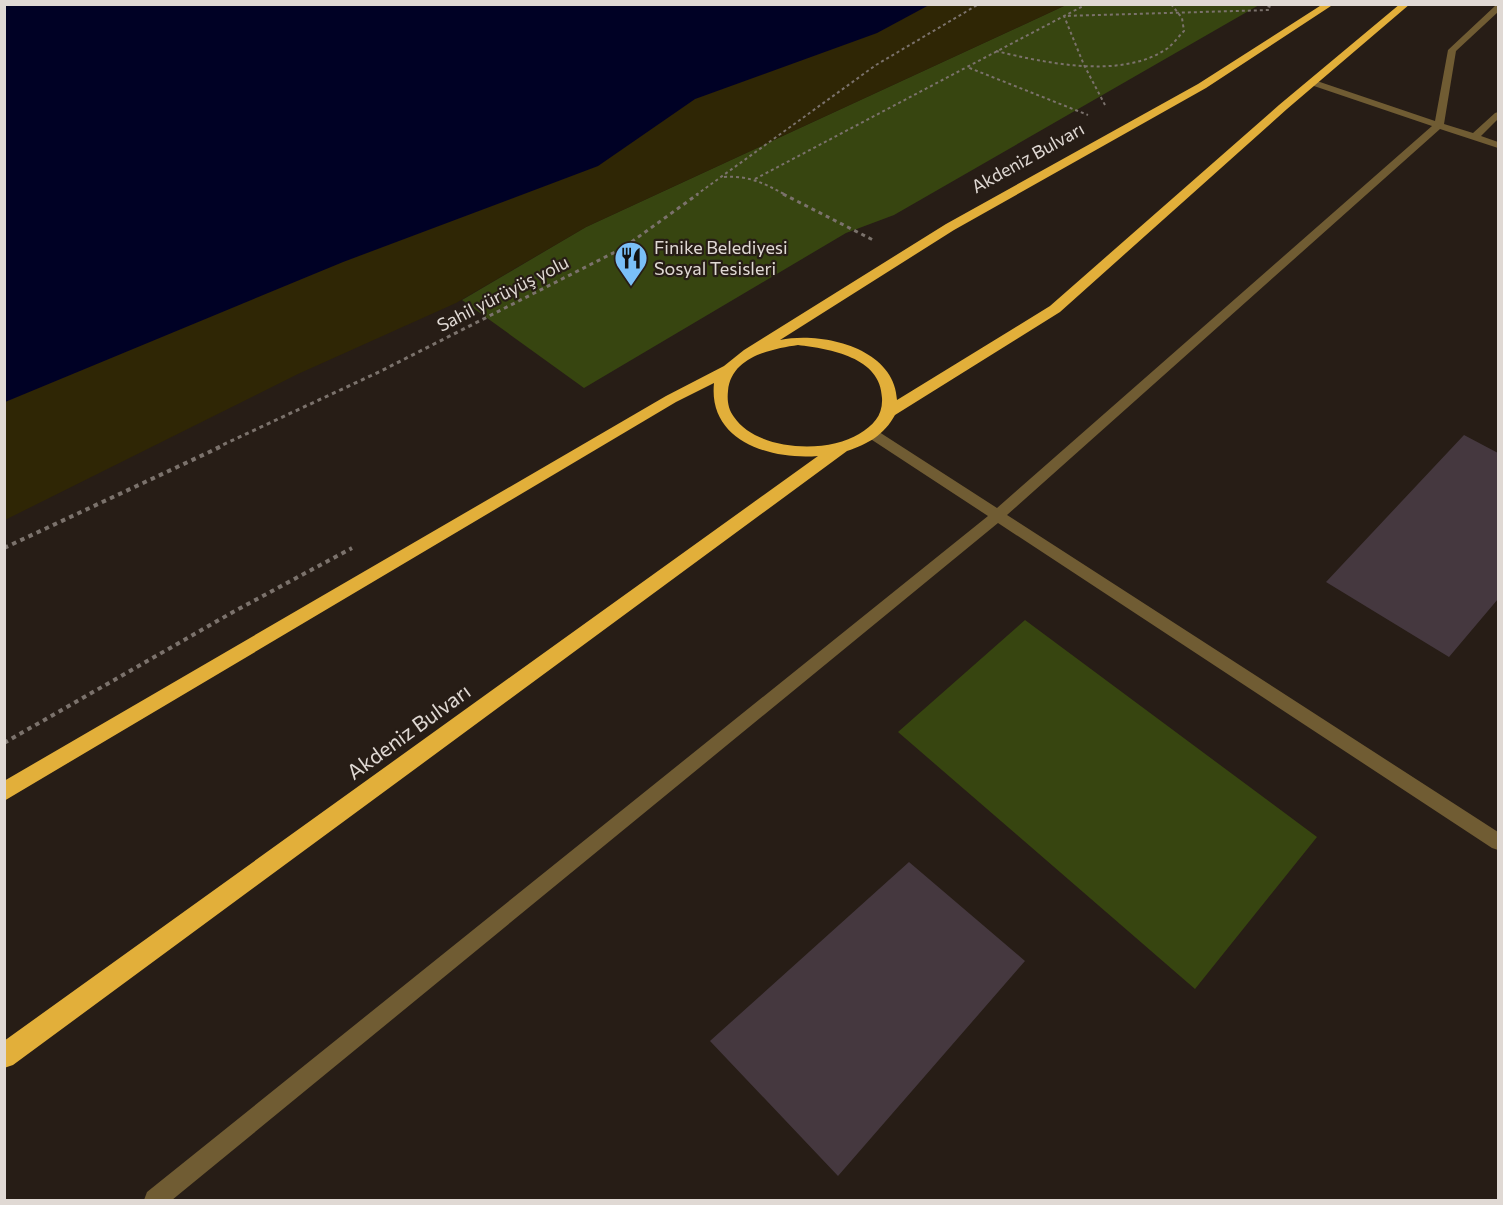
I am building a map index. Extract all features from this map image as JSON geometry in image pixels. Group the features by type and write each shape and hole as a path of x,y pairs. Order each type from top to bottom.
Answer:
{"highway":[{"name":"Akdeniz Bulvarı","path":"749,353 950,227 1202,86 1330,4"},
{"path":"728,369 719,387 720,406 732,425 753,439 780,449 812,452 842,447 871,433 882,423 889,412 1055,309 1274,115 1406,4"},
{"path":"4,792 662,405 728,369 749,353 772,345 798,341 825,343 849,350 870,362 885,377 891,394 889,412"},
{"name":"Akdeniz Bulvarı","path":"4,1056 842,447"}],"street":[{"path":"155,1200 997,516 1439,125 1452,50 1498,9"},
{"path":"1314,83 1498,145"},
{"path":"1474,137 1498,114"},
{"path":"871,433 1498,842"}],"path":[{"name":"Sahil yürüyüş yolu","path":"4,548 381,371 623,248 876,65 979,4"},
{"path":"754,179 1087,4"},
{"path":"996,51 1028,60 1084,65 1132,62 1158,55 1176,44 1184,31 1182,18 1171,4"},
{"path":"1064,16 1277,9 1262,4"},
{"path":"1064,16 1084,65 1105,105"},
{"path":"967,67 1088,115"},
{"path":"721,177 739,176 754,179 875,242"}],"green space":[{"path":"1066,5 1259,5 894,215 846,233 584,388 462,300 586,227"},
{"path":"1025,620 1317,837 1195,989 898,732"}],"sand":[{"path":"929,5 1066,5 586,227 456,303 298,374 5,520 5,402 343,262 598,166 695,99 877,33"}],"water":[{"path":"5,4 929,5 877,33 695,99 598,166 343,262 5,402"}],"building":[{"path":"1464,435 1498,453 1498,599 1449,657 1326,582"},
{"path":"909,862 1025,961 838,1176 710,1041"}],"place":[{"name":"Finike Belediyesi Sosyal Tesisleri","path":"631,287"}]}
